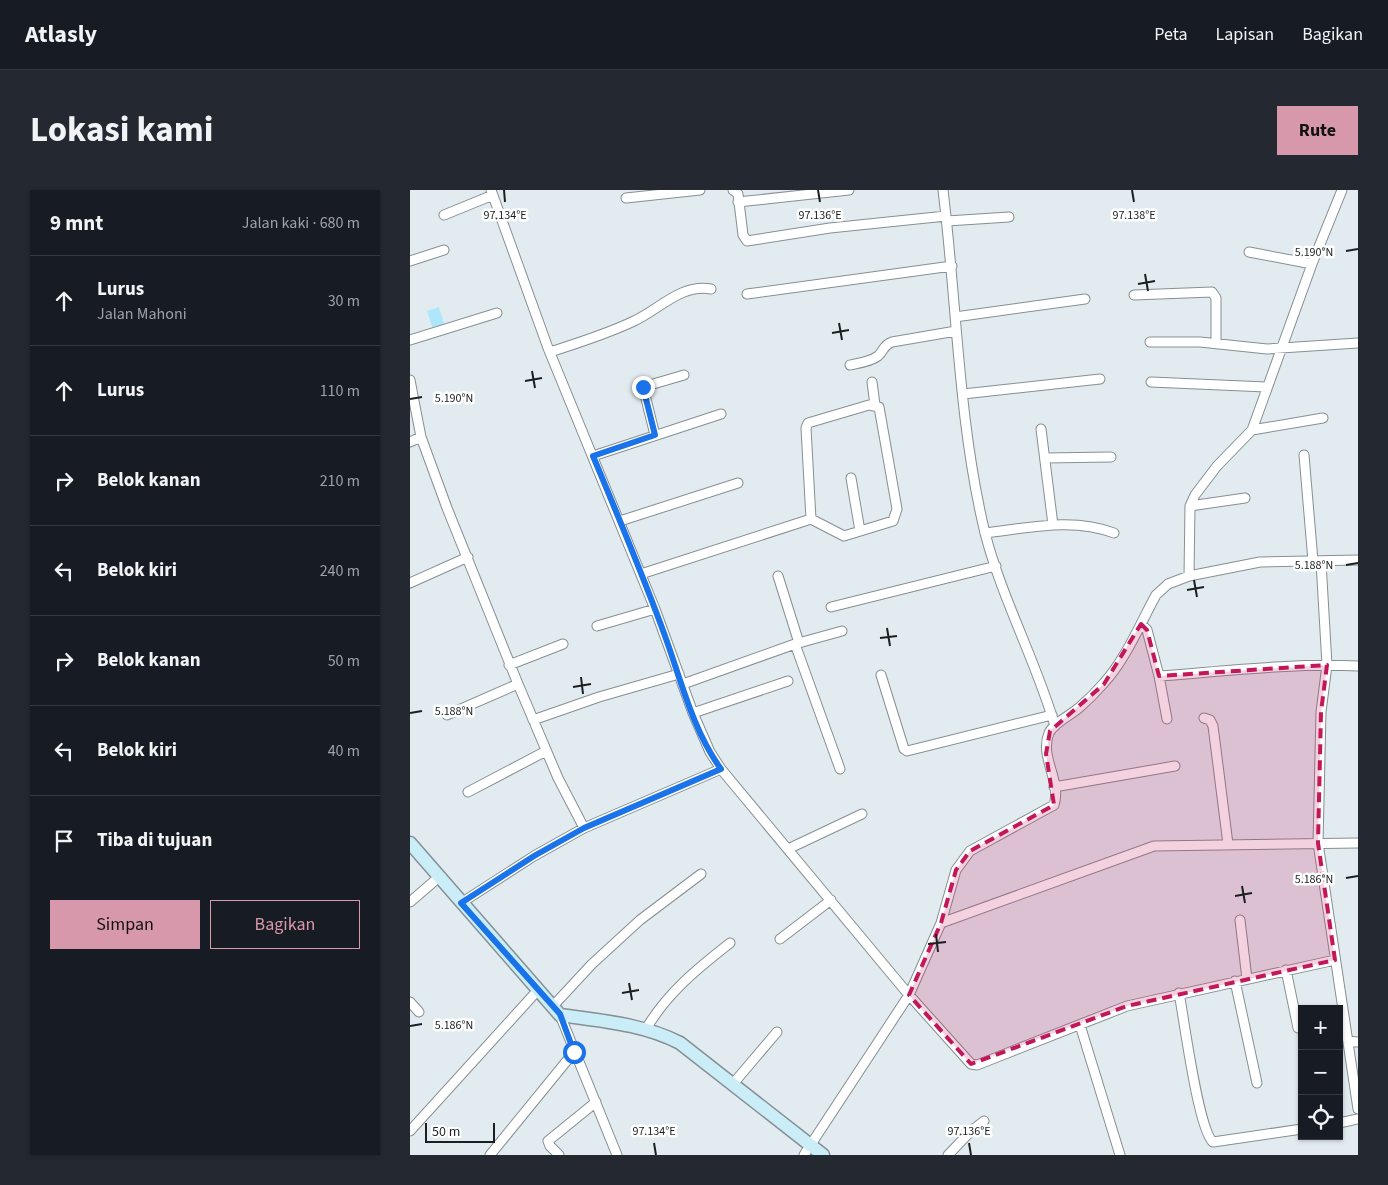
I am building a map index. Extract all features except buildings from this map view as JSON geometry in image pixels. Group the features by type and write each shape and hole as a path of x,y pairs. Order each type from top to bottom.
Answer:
{"street":[{"path":"626,198 700,190"},
{"path":"734,190 738,194 743,235 747,241 830,228 947,219 1009,217"},
{"path":"738,202 849,190"},
{"path":"943,190 952,266 963,394 970,448 985,533 1056,726"},
{"path":"1189,576 1190,506 1195,495 1217,466 1252,430 1280,349 1342,190"},
{"path":"444,215 492,193 550,352 620,521 655,609 692,713 710,752 721,769 909,995 971,1064 975,1065 1127,1006 1179,993 1336,960"},
{"path":"410,261 444,250"},
{"path":"1249,252 1312,264"},
{"path":"747,294 952,266"},
{"path":"550,352 634,321 685,291 702,288 711,289"},
{"path":"1134,295 1212,292 1216,298 1216,343"},
{"path":"955,317 1085,299"},
{"path":"410,340 498,313"},
{"path":"850,365 862,363 879,355 885,344 956,330"},
{"path":"1150,342 1216,343 1280,349 1358,343"},
{"path":"655,435 643,387 684,375"},
{"path":"963,394 1100,379"},
{"path":"410,380 421,438 509,665 546,751 584,828"},
{"path":"872,382 875,405"},
{"path":"1151,382 1266,387"},
{"path":"641,574 811,519 844,536 893,521 896,509 880,407 875,405 808,423 806,428 811,519"},
{"path":"593,456 721,414"},
{"path":"1252,430 1323,418"},
{"path":"1041,429 1054,525"},
{"path":"410,442 421,438"},
{"path":"1304,455 1327,664 1321,712 1318,843 1358,1109"},
{"path":"1046,458 1111,458"},
{"path":"850,478 860,531"},
{"path":"620,521 738,483"},
{"path":"1190,506 1245,498"},
{"path":"985,533 1054,525 1096,527 1114,533"},
{"path":"410,583 468,557"},
{"path":"808,1150 909,995 941,923 961,860 970,851 1050,809 1056,799 1046,743 1050,731 1080,707 1104,684 1115,670 1156,594 1162,588 1189,576 1260,562 1358,560"},
{"path":"832,607 996,566"},
{"path":"778,576 797,643 840,769"},
{"path":"598,626 655,609"},
{"path":"1140,624 1147,630 1159,676 1167,719"},
{"path":"683,684 797,643 842,631"},
{"path":"509,665 563,644"},
{"path":"1159,676 1232,669 1327,664 1358,666"},
{"path":"533,720 599,697 679,674"},
{"path":"880,675 904,749 907,751 1052,715"},
{"path":"692,713 788,682"},
{"path":"447,715 518,684"},
{"path":"1204,718 1210,720 1213,726 1228,844"},
{"path":"468,792 546,751"},
{"path":"1054,787 1175,766"},
{"path":"461,903 534,856 584,828 721,769"},
{"path":"788,849 862,814"},
{"path":"410,843 556,1010 617,1155"},
{"path":"941,923 1154,846 1358,843"},
{"path":"556,1010 592,964 640,920 701,874"},
{"path":"410,902 439,877"},
{"path":"780,939 831,900"},
{"path":"1240,920 1247,979"},
{"path":"646,1029 655,1013 671,994 730,943"},
{"path":"1286,970 1298,1028"},
{"path":"1235,981 1256,1083"},
{"path":"410,1130 538,990"},
{"path":"1179,993 1201,1110 1209,1138 1213,1142 1298,1130"},
{"path":"410,1002 419,1012"},
{"path":"556,1010 646,1029 680,1043 808,1150 823,1155"},
{"path":"1080,1025 1120,1155"},
{"path":"732,1085 777,1032"},
{"path":"1348,1041 1358,1042"},
{"path":"490,1155 574,1052"},
{"path":"559,1155 550,1146 548,1141 596,1102"},
{"path":"1343,1121 1358,1119"},
{"path":"948,1155 971,1131 984,1122"}],"highlighted area":[{"path":"1141,624 1147,630 1159,676 1327,665 1321,712 1318,843 1335,960 1127,1006 971,1064 909,995 941,923 956,870 970,851 1054,805 1046,754 1050,731 1104,684"}],"shaded area":[{"path":"439,307 445,327 433,330 427,311"}],"route":[{"path":"574,1052 560,1014 461,903 534,856 584,828 721,769 714,760 692,713 655,609 593,456 655,435 643,387"}]}
